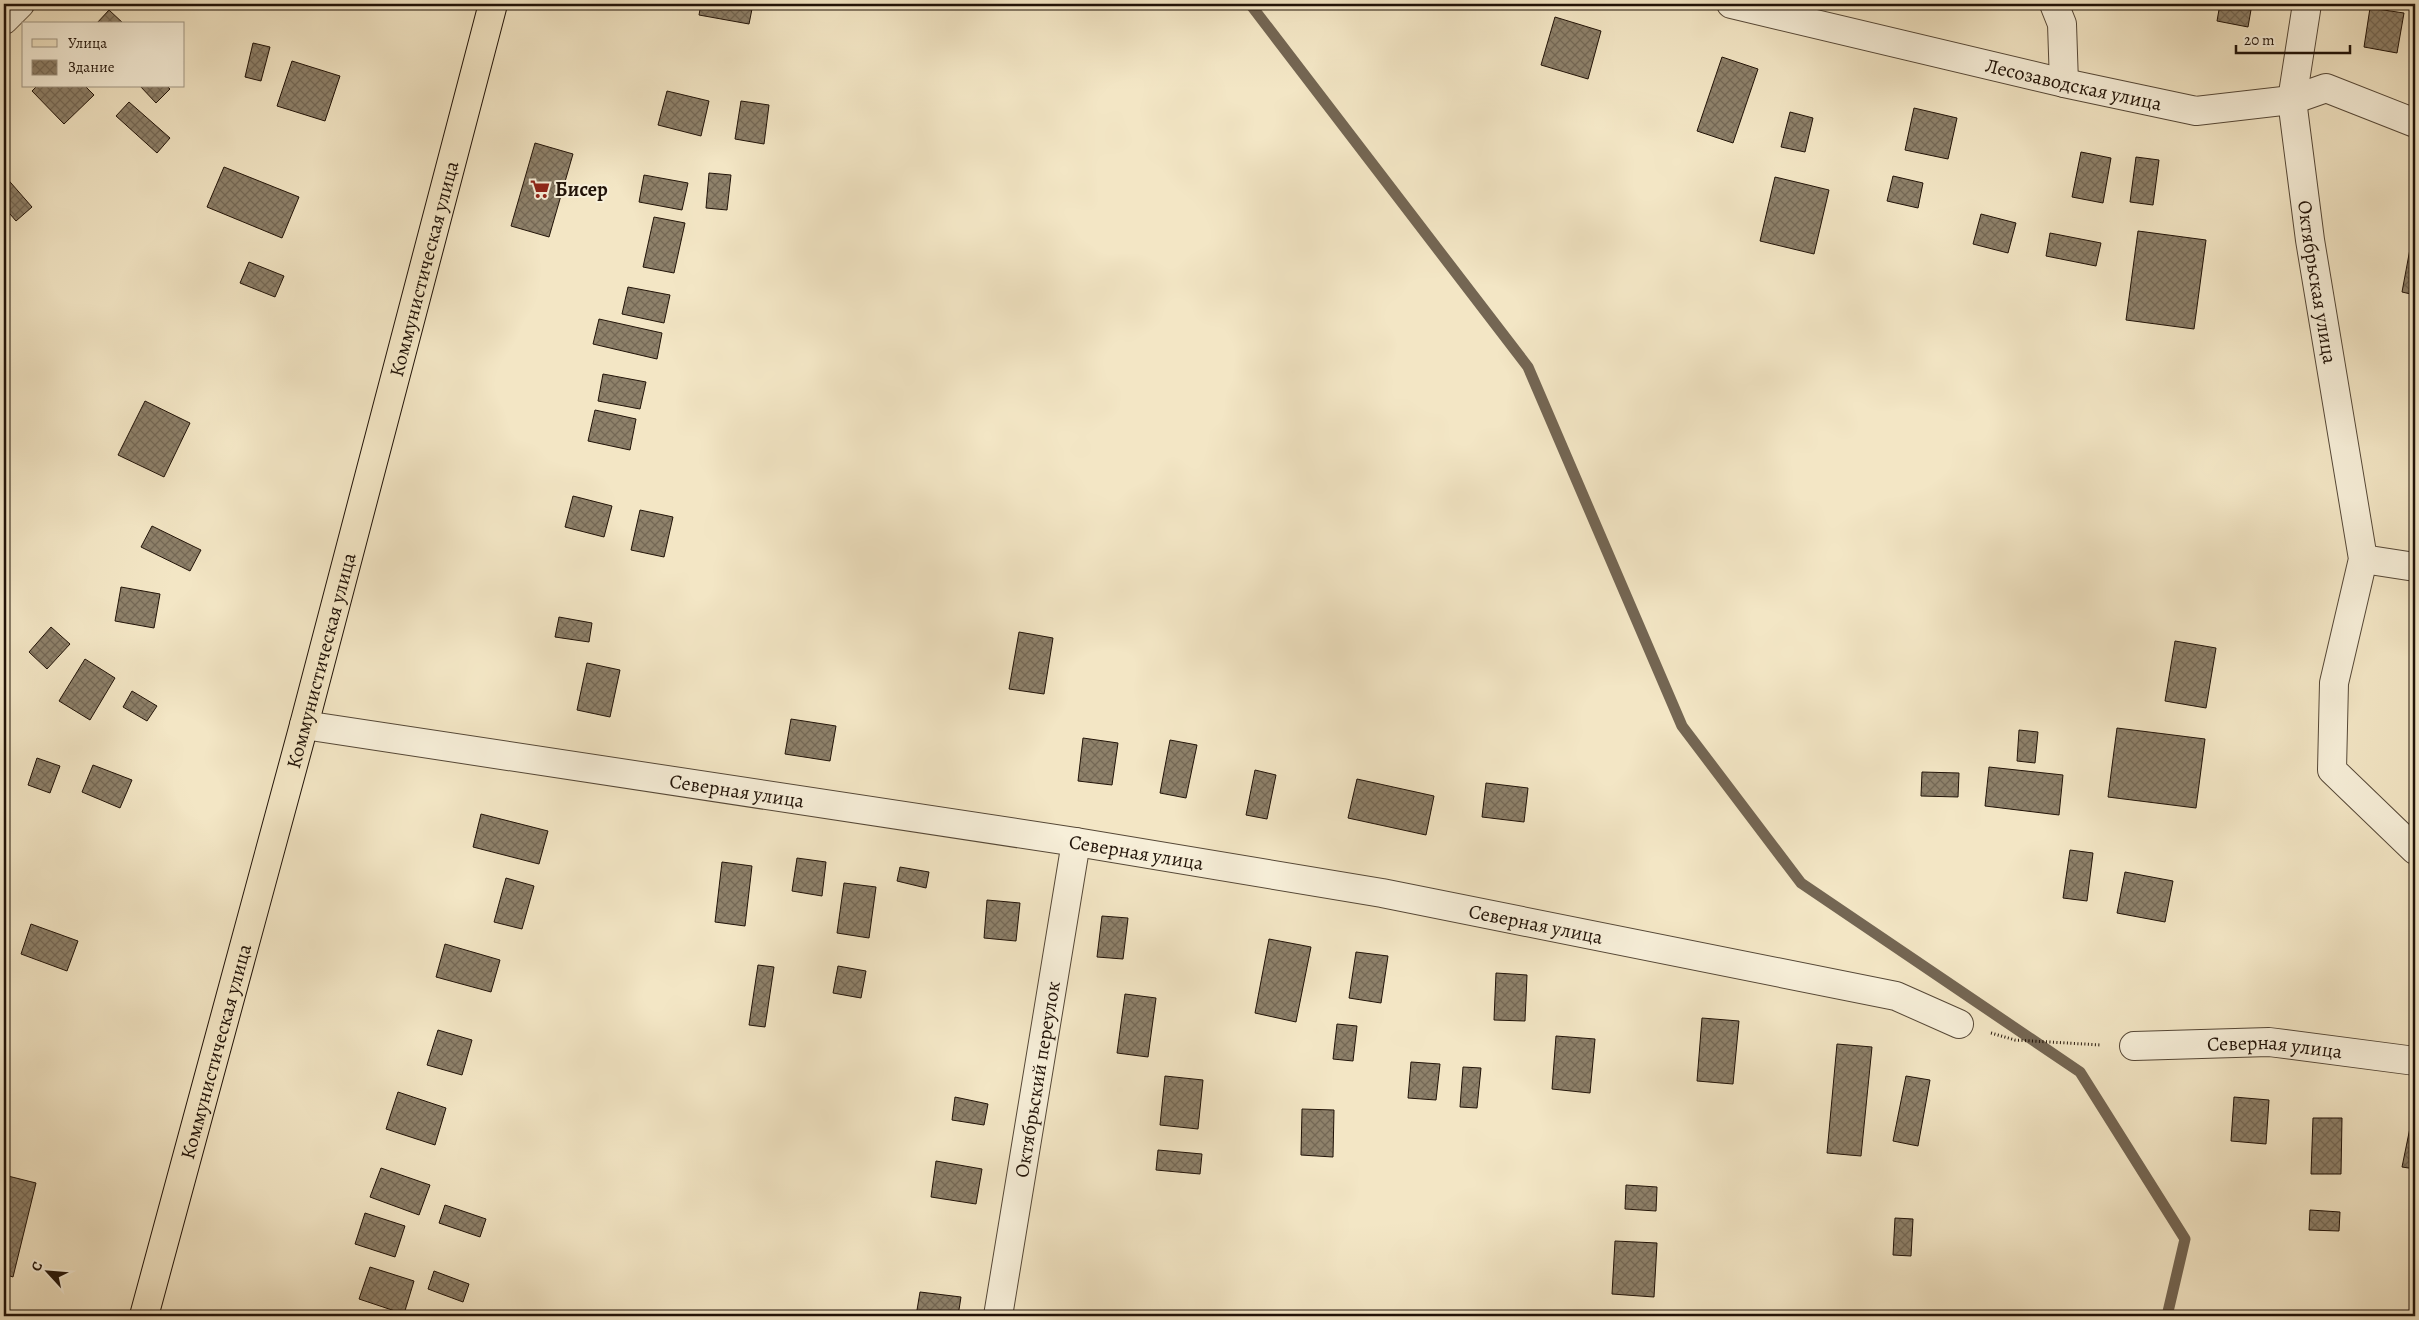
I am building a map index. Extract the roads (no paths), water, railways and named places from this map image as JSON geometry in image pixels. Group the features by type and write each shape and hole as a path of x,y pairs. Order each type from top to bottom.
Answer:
{"main road":[{"name":"Коммунистическая улица","path":"144,1316 304,725 493,4"}],"street":[{"path":"4,20 20,4"},
{"name":"Лесозаводская улица","path":"1731,4 2064,83 2196,112 2292,100 2326,88 2415,123"},
{"path":"2054,4 2062,24 2064,83"},
{"name":"Октябрьская улица","path":"2307,4 2292,100 2310,240 2362,559"},
{"path":"2415,567 2362,559 2334,683 2332,770 2415,850"},
{"name":"Северная улица","path":"304,725 1076,842 1382,893 1767,968 1896,996 1959,1024"},
{"name":"Октябрьский переулок","path":"998,1316 1076,842"},
{"name":"Северная улица","path":"2134,1046 2269,1042 2415,1061"}],"waterway":[{"path":"1250,4 1528,367 1682,726 1801,883 2080,1072 2185,1239 2167,1316"}],"place":[{"name":"Бисер","path":"540,189"}]}
